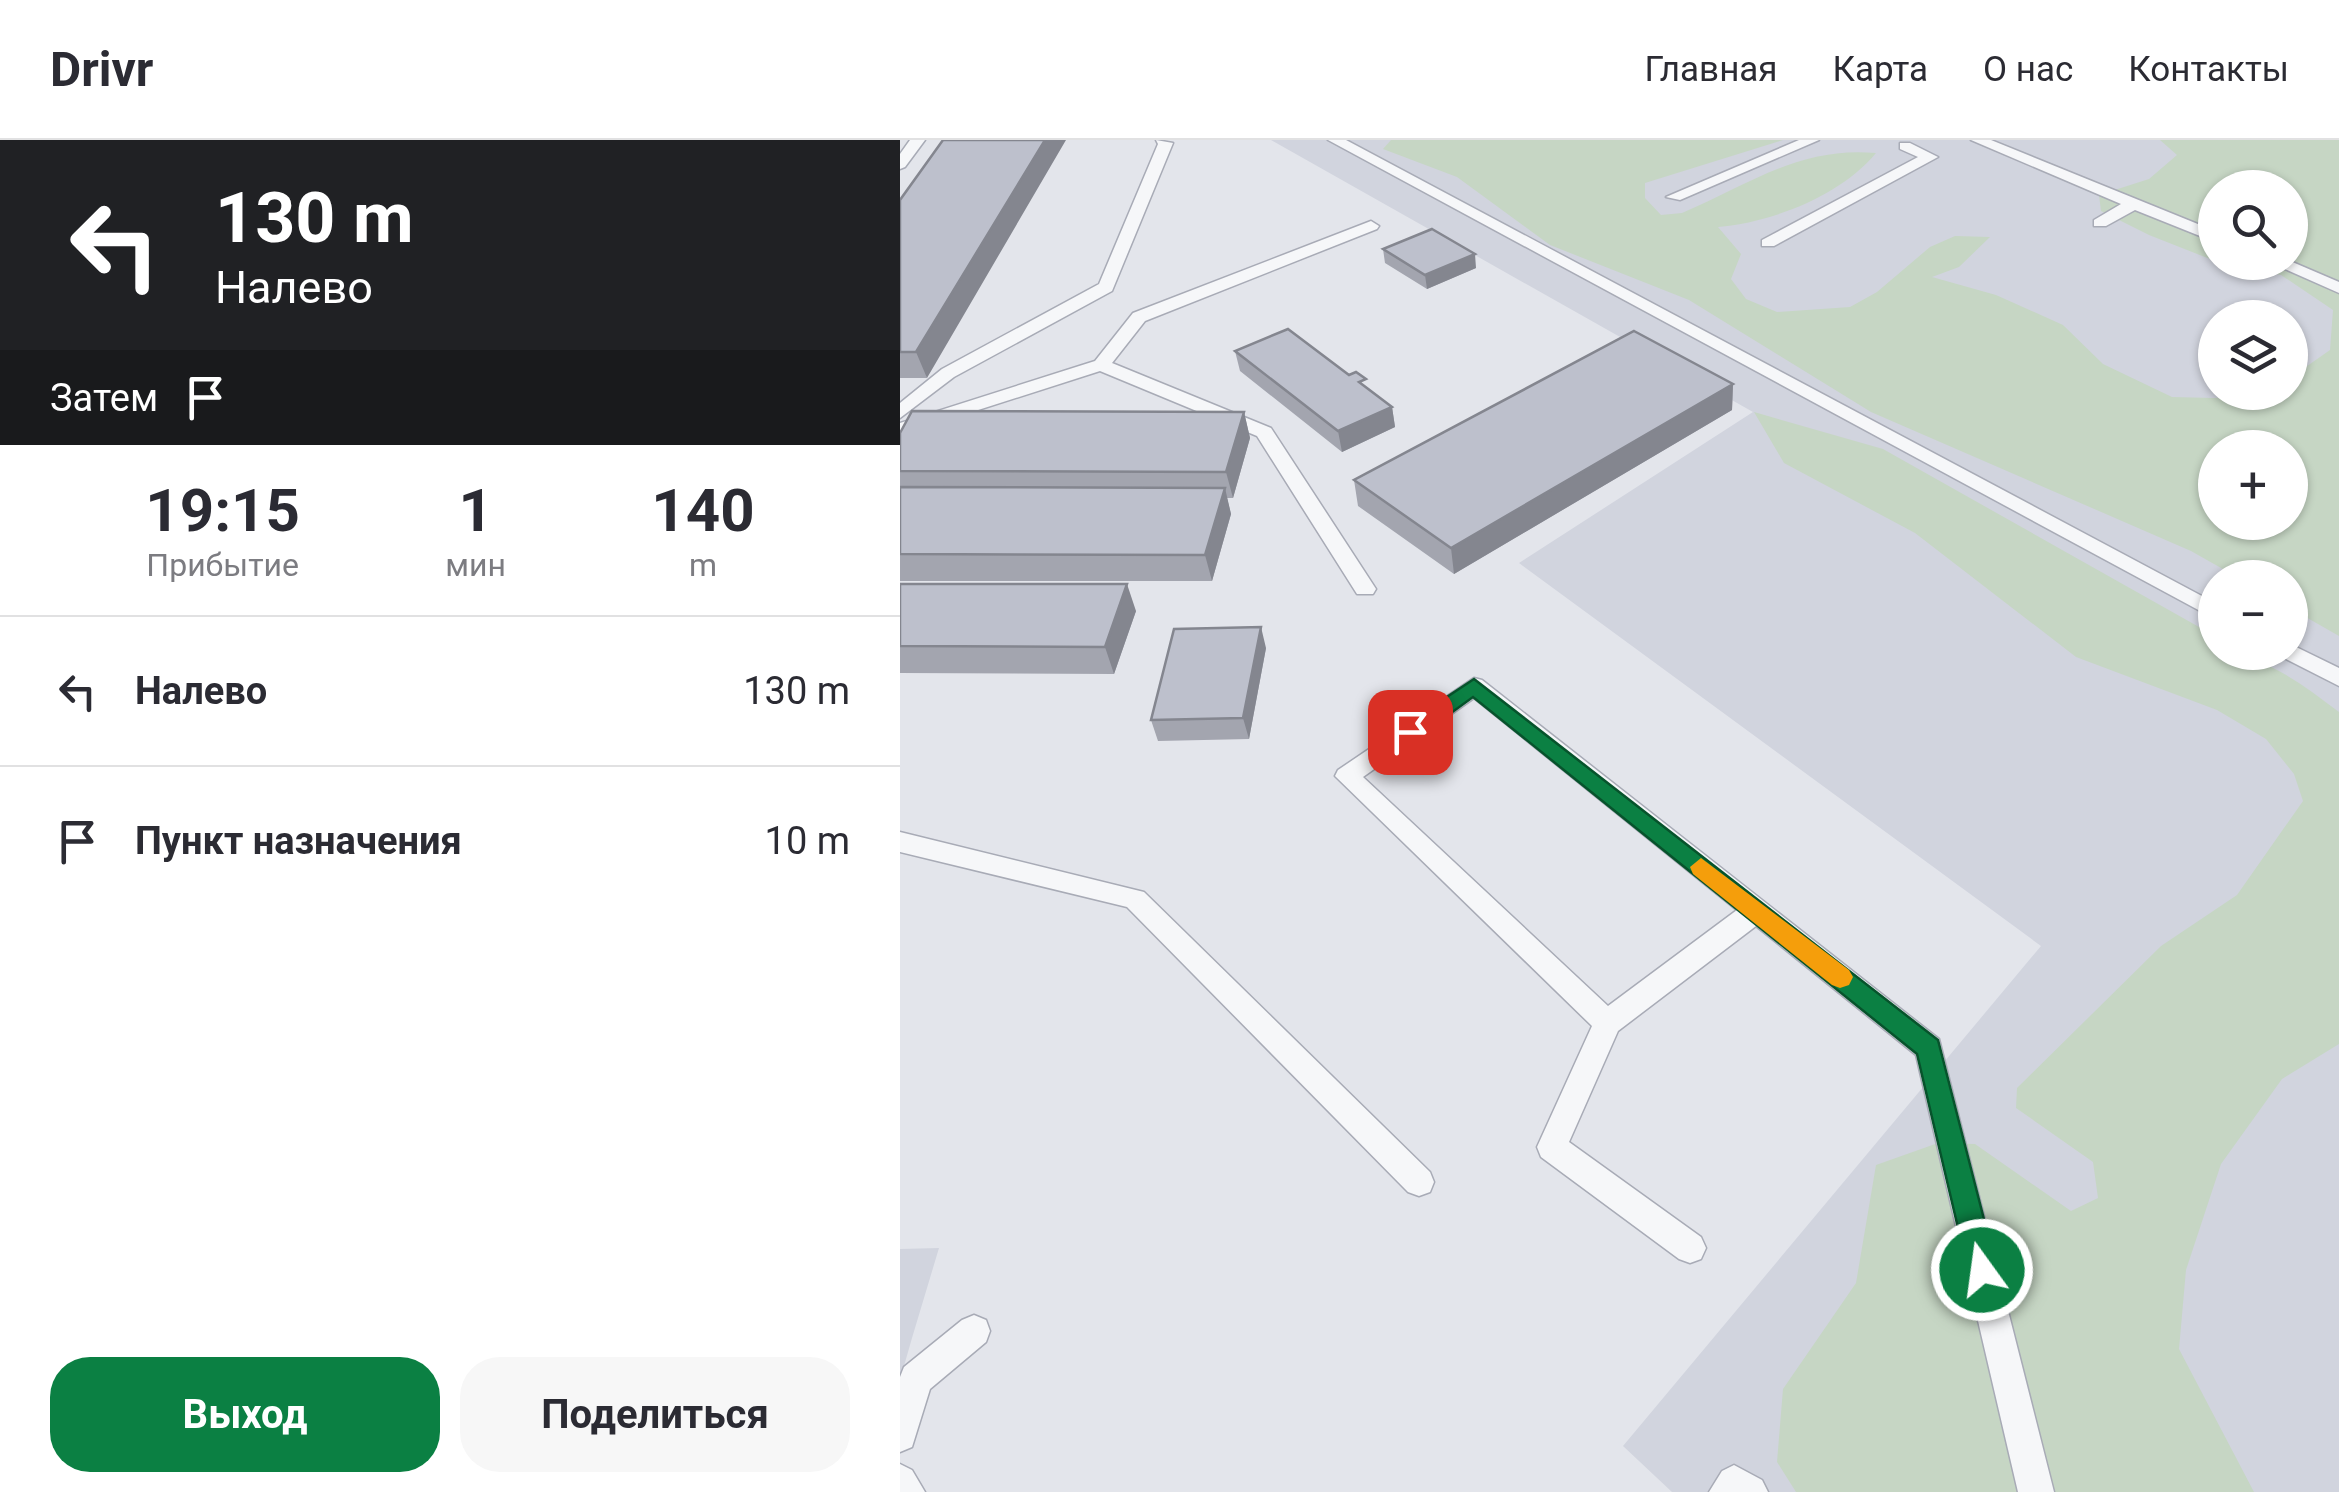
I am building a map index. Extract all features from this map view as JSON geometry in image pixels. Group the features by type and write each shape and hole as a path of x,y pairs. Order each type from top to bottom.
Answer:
{"lane":[{"path":"900,164 918,140"},
{"path":"900,412 948,373 1106,287 1166,143 1163,140"},
{"path":"1335,140 2198,603"},
{"path":"1674,197 1812,140"},
{"path":"1978,140 2198,230"},
{"path":"1768,243 1930,156 1905,142"},
{"path":"2100,224 2134,204"},
{"path":"900,430 1101,365 1139,316 1371,226"},
{"path":"2308,275 2339,288"},
{"path":"1101,365 1264,432 1365,589"},
{"path":"2308,662 2339,678"},
{"path":"1607,1022 1347,776 1474,686 1929,1048 2036,1492"},
{"path":"900,842 1135,898 1419,1182"},
{"path":"1690,1248 1552,1147 1607,1022 1756,910"},
{"path":"900,1435 916,1379 974,1331"},
{"path":"900,1482 907,1492"},
{"path":"1727,1492 1734,1483 1750,1492"}],"shaded area":[{"path":"1271,140 2339,140 2339,1492 1672,1492 1623,1446 2041,946 1519,563 1753,412"},
{"path":"939,1248 912,1338 900,1380 900,1249"}],"green space":[{"path":"1391,140 1783,140 1645,183 1645,198 1661,215 1682,213 1799,161 1849,152 1876,153 1844,182 1804,204 1761,219 1718,227 1741,254 1731,279 1746,299 1777,312 1850,307 1877,292 1930,247 1955,236 1990,237 1959,267 1932,277 1996,295 2063,325 2103,364 2172,397 2198,398 2198,410 2308,410 2308,365 2330,350 2333,310 2288,280 2308,280 2308,170 2198,170 2198,254 2101,211 2099,195 2149,179 2177,155 2160,140 2339,140 2339,636 2308,618 2308,560 2207,560 1871,412 1689,300 1550,245 1457,177 1383,149"},
{"path":"1754,412 1883,449 2198,626 2198,670 2276,670 2339,712 2339,1044 2282,1079 2221,1164 2186,1270 2179,1349 2254,1492 1796,1492 1777,1462 1783,1389 1856,1283 1876,1165 1938,1143 1975,1144 2071,1211 2098,1198 2093,1162 2016,1108 2017,1088 2161,946 2237,895 2303,801 2294,774 2266,739 2217,710 2076,657 1915,533 1784,463"}],"building":[{"path":"943,140 1045,140 916,352 900,352 900,200"},
{"path":"1432,229 1475,254 1425,275 1383,249"},
{"path":"1288,329 1349,375 1356,372 1366,379 1359,382 1392,407 1338,431 1235,351"},
{"path":"1634,331 1733,384 1451,548 1354,480"},
{"path":"912,411 1244,412 1226,472 900,471 900,433"},
{"path":"900,487 1225,488 1205,555 900,554"},
{"path":"900,584 1127,584 1105,647 900,646"},
{"path":"1261,627 1243,718 1151,720 1174,629"}],"slow traffic":[{"path":"1701,867 1840,977"}],"route":[{"path":"1410,732 1474,686 1929,1048 1982,1270"}]}
